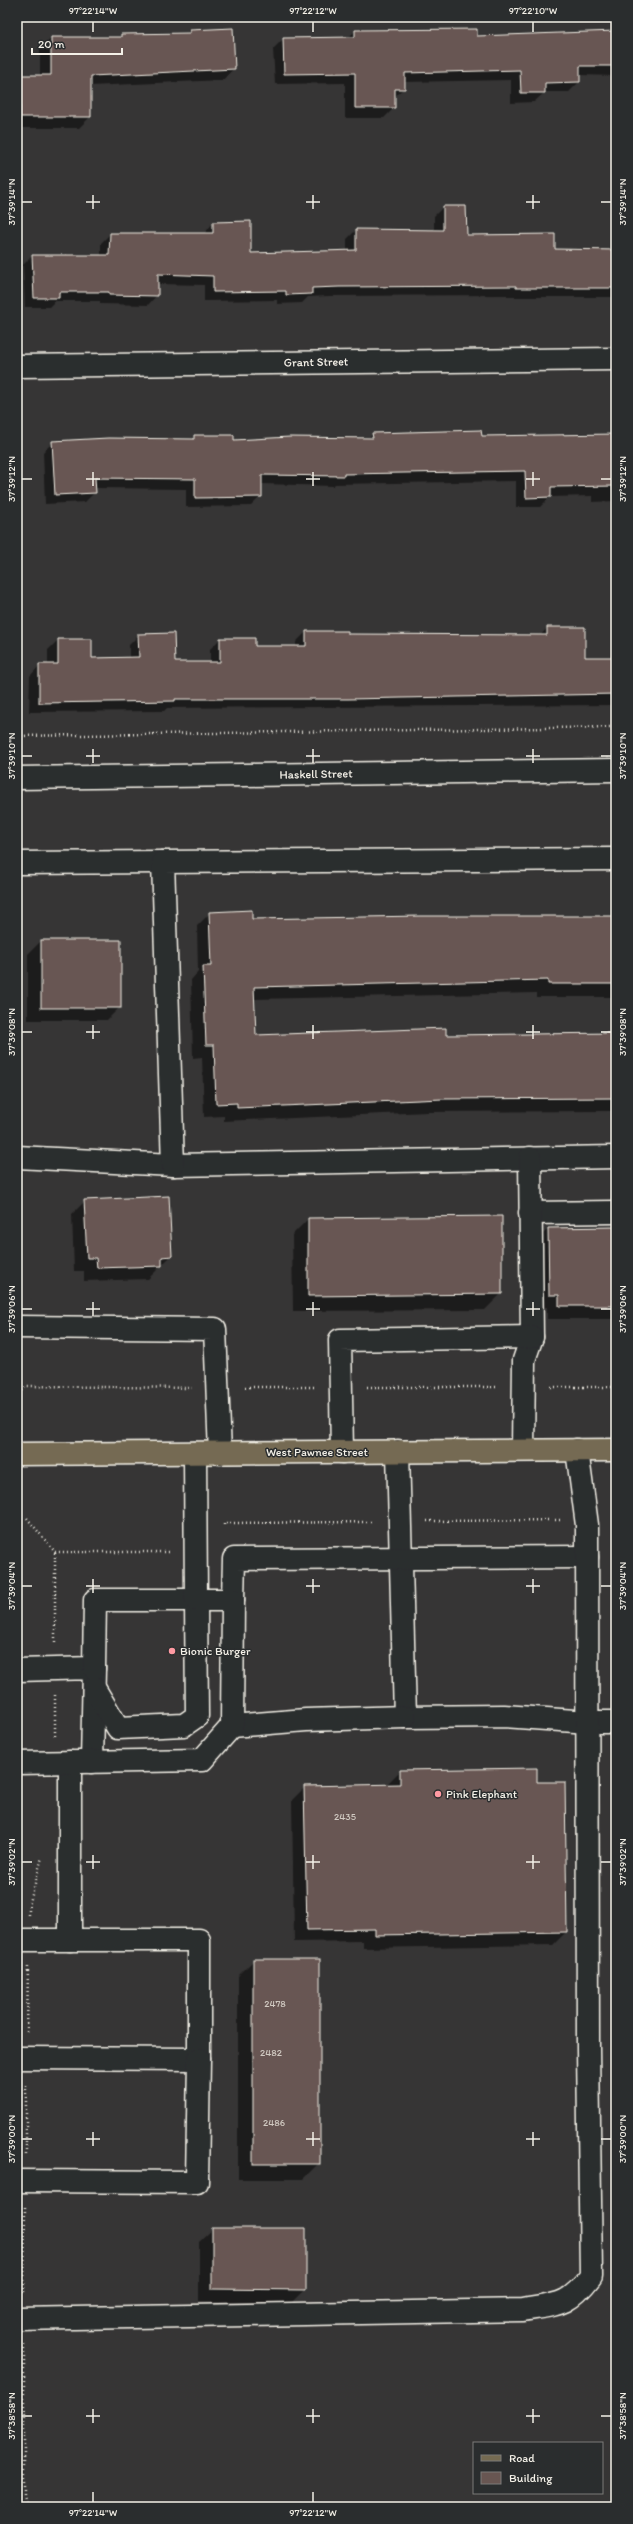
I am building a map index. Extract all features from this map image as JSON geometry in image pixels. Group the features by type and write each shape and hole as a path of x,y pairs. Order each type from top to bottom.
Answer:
{"main road":[{"name":"West Pawnee Street","path":"17,1454 616,1450"}],"street":[{"name":"Grant Street","path":"17,366 616,359"},
{"name":"Haskell Street","path":"17,778 616,770"},
{"path":"17,863 616,859"},
{"path":"163,862 173,1165"},
{"path":"17,1157 173,1165 616,1157"},
{"path":"523,1450 524,1360 532,1337 530,1158"},
{"path":"530,1213 616,1212"},
{"path":"17,1327 215,1329 220,1453"},
{"path":"342,1452 340,1340 532,1337"},
{"path":"17,2319 523,2310 562,2304 578,2294 591,2276 588,2048 588,1525 577,1450"},
{"path":"398,1451 405,1717"},
{"path":"94,1678 118,1728 184,1725 198,1716 195,1453"},
{"path":"17,1763 202,1760 232,1726 234,1559 588,1557"},
{"path":"92,1762 95,1600 233,1600"},
{"path":"17,1670 94,1678"},
{"path":"232,1726 306,1720 405,1717 504,1716 589,1722 616,1722"},
{"path":"70,1762 70,1940"},
{"path":"17,1940 199,1940 198,2182 17,2181"},
{"path":"17,2058 199,2059"}],"path":[{"path":"17,736 616,727"}],"building":[{"path":"233,28 235,69 91,76 91,117 20,117 20,75 51,75 51,37 121,37 121,34 190,33 190,30"},
{"path":"477,29 477,36 616,31 616,66 580,66 580,82 545,83 545,93 521,93 520,70 405,73 405,89 395,89 395,108 355,108 355,73 284,74 283,38 355,37 355,30"},
{"path":"443,206 466,206 467,235 555,234 555,249 616,250 616,288 516,288 516,286 339,287 312,288 312,294 286,295 286,291 213,292 213,276 158,274 158,296 109,295 109,292 59,292 59,298 34,298 32,255 109,255 110,233 213,233 213,222 251,221 251,253 356,250 356,229 443,230"},
{"path":"481,430 482,436 616,434 616,486 551,487 551,497 526,498 525,471 344,474 344,476 262,475 262,497 195,498 195,479 95,478 96,493 55,495 52,441 108,438 194,439 194,435 234,435 234,440 290,437 373,438 372,433"},
{"path":"547,627 585,627 585,657 616,657 616,694 348,699 175,699 175,701 39,703 39,664 58,664 58,639 92,639 92,658 139,657 138,634 174,633 175,662 220,662 220,638 255,638 255,646 306,646 306,631 348,631 348,634 547,635"},
{"path":"252,910 252,919 420,916 616,916 616,984 548,984 548,980 254,987 256,1035 446,1028 446,1035 616,1033 616,1098 442,1099 237,1108 237,1103 216,1104 214,1045 206,1045 203,966 211,966 209,912"},
{"path":"41,940 121,940 121,1008 41,1008"},
{"path":"169,1196 172,1256 162,1257 162,1266 97,1268 96,1258 87,1258 84,1200"},
{"path":"502,1216 502,1294 308,1296 308,1218"},
{"path":"616,1227 616,1306 559,1306 559,1295 549,1295 548,1228"},
{"path":"537,1768 537,1782 565,1782 567,1932 375,1935 375,1929 307,1930 304,1786 400,1784 400,1770"},
{"path":"253,1959 320,1959 320,2164 253,2164"},
{"path":"212,2228 306,2228 306,2290 212,2289"}],"place":[{"name":"Bionic Burger","path":"172,1651"},
{"name":"Pink Elephant","path":"438,1794"}]}
